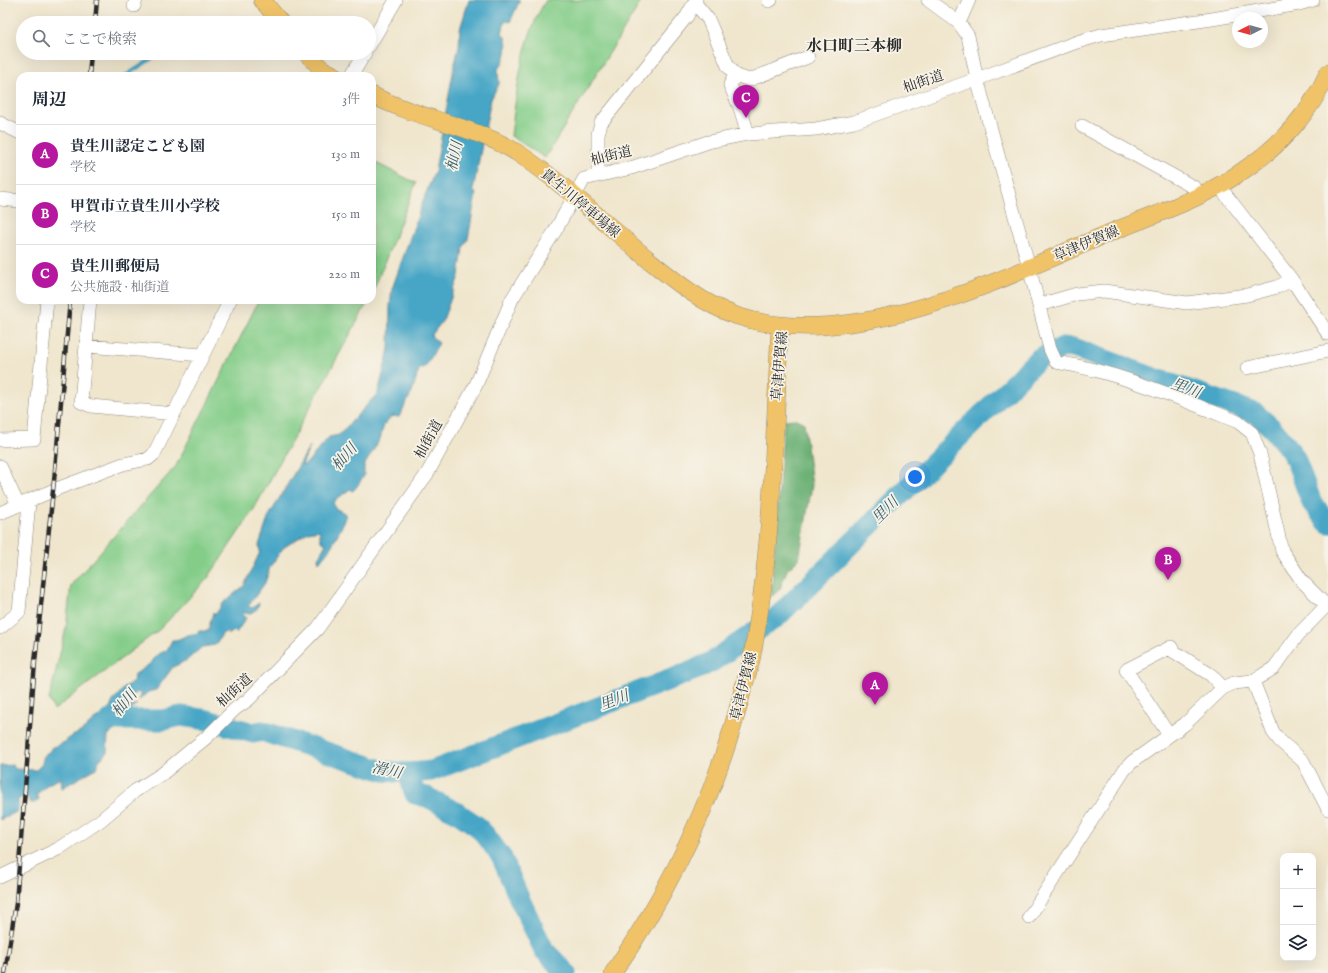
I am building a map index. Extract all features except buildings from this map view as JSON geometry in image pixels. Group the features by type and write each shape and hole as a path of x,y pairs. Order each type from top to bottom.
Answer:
{"main road":[{"path":"262,0 275,16"},
{"path":"313,60 322,69 328,72"},
{"name":"草津伊賀線","path":"613,973 636,938 689,840 715,779 732,731 752,656 763,583 772,473 780,325 852,324 926,308 1029,267 1219,186 1254,164 1286,134 1302,117 1316,98 1328,75"},
{"name":"貴生川停車場線","path":"376,97 398,107 492,140 512,150 539,168 574,196 599,219 694,296 737,316 780,325"}],"street":[{"path":"376,34 396,0"},
{"path":"928,0 959,23 968,36 977,79 1052,354 1056,362 1112,375 1174,396 1247,427 1252,433 1260,454 1282,551 1302,580 1327,607 1298,635 1274,668 1253,681 1234,683 1222,688 1185,724 1132,762 1125,769 1029,918"},
{"path":"959,23 969,0"},
{"name":"杣街道","path":"0,877 58,849 100,820 135,791 162,774 208,736 235,709 248,700 318,628 427,474 476,385 512,299 555,231 584,179 631,168 686,148 748,134 837,126 977,79 1077,42 1101,35 1220,18 1299,4 1313,0"},
{"path":"598,175 598,134 601,123 659,53 695,2 708,19 728,66 735,75 749,80 808,57"},
{"path":"353,72 361,60"},
{"path":"735,75 730,85 740,108 748,134"},
{"path":"0,123 16,131"},
{"path":"1082,126 1195,188 1199,195"},
{"path":"1219,186 1292,280 1328,334"},
{"path":"0,199 16,201"},
{"path":"1039,305 1077,294 1104,292 1187,303 1247,295 1277,287 1292,280"},
{"path":"0,440 34,439 47,304"},
{"path":"90,304 81,402 91,406 174,414"},
{"path":"0,513 59,488 123,464 148,459 154,454 228,304"},
{"path":"86,346 202,355"},
{"path":"1247,368 1328,351"},
{"path":"0,466 24,504 19,612 0,628"},
{"path":"1169,735 1126,670 1171,647 1173,651 1211,675 1222,688"},
{"path":"1253,681 1273,732 1280,741 1303,762 1328,809"}],"green space":[{"path":"546,0 642,0 545,158 511,136 521,66 531,32"},
{"path":"376,163 416,183 376,284"},
{"path":"257,304 367,304 254,509 208,578 160,629 54,710 49,700 66,628 71,585 176,466"},
{"path":"796,419 804,423 812,485 799,559 787,570 780,589 771,597 784,420"}],"water":[{"name":"杣川","path":"469,0 520,0 510,22 505,21 502,33 505,37 507,46 505,56 498,69 499,84 491,99 473,190 476,194 468,239 463,248 459,276 443,320 431,336 439,343 426,366 419,369 412,392 399,417 392,416 384,425 380,439 364,466 364,476 353,491 350,489 333,502 335,508 346,514 342,526 331,547 319,562 318,558 326,544 321,541 319,530 308,532 283,548 270,567 265,583 248,606 252,608 259,603 257,609 249,614 242,612 246,618 236,633 234,631 228,635 227,632 223,633 215,645 202,647 187,660 173,667 156,690 148,692 139,700 141,694 137,692 129,699 122,710 137,704 124,715 124,730 116,729 108,735 107,752 98,762 98,767 62,788 61,778 48,784 37,794 39,799 34,803 31,803 27,796 18,799 18,811 0,820 0,766 13,765 15,769 36,770 42,764 44,755 50,751 51,748 67,741 67,739 82,731 94,720 108,712 113,701 125,687 133,682 134,675 151,663 157,655 167,650 172,640 196,634 199,631 208,631 213,612 215,615 224,602 244,586 260,552 259,545 269,516 310,446 302,465 306,464 329,437 339,435 378,393 389,349 392,289 435,171 459,47 460,29"}],"waterway":[{"path":"131,72 150,60"},
{"name":"里川","path":"110,720 163,720 181,716 208,720 253,733 262,731 384,771 408,773 431,771 695,670 713,661 777,617 1038,359 1063,347 1074,348 1255,413 1273,429 1295,458 1312,503 1328,523"},
{"name":"滑川","path":"408,773 415,794 427,797 458,813 477,826 487,837 502,858 544,950 566,973"}],"railway":[{"path":"96,16 97,0"},
{"path":"89,72 90,60"},
{"path":"5,973 16,903 35,662 54,481 70,304"}],"place":[{"name":"貴生川郵便局","path":"746,118"},
{"name":"甲賀市立貴生川小学校","path":"1168,580"},
{"name":"貴生川認定こども園","path":"875,705"}],"district":[{"name":"水口町三本柳","path":"854,45"}]}
